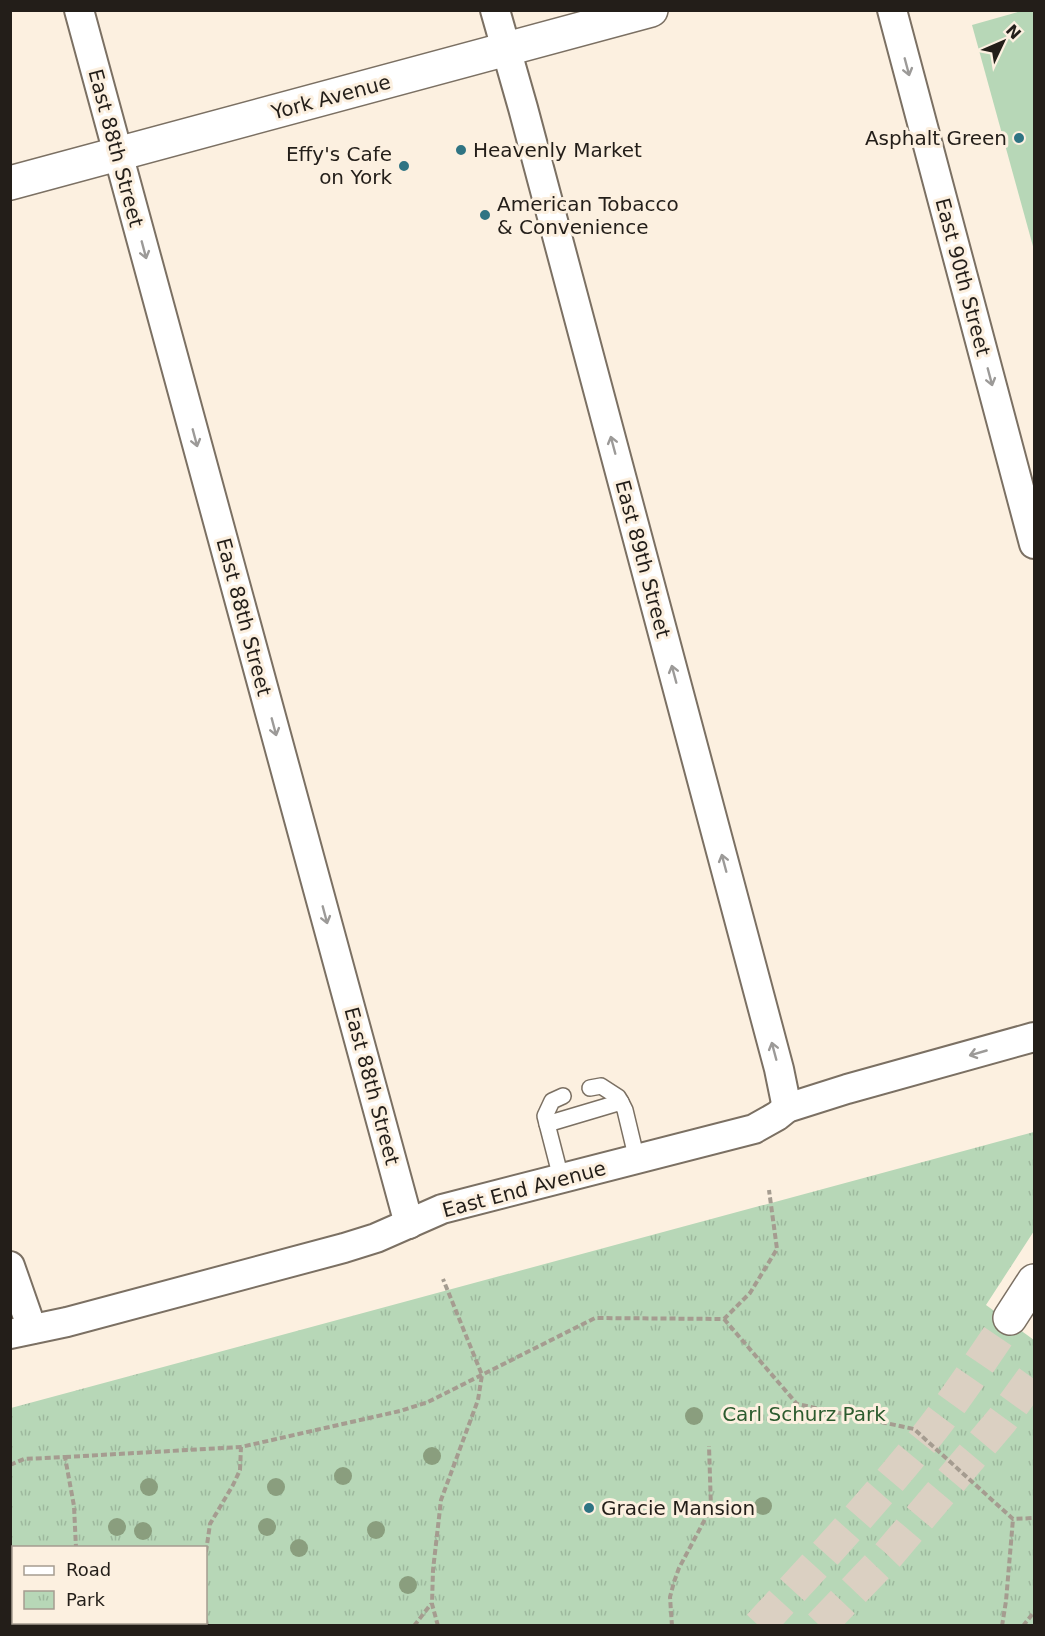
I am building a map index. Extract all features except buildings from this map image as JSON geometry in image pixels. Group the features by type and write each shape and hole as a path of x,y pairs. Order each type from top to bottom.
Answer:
{"main road":[{"name":"York Avenue","path":"10,183 651,10"},
{"path":"1010,1318 1035,1281"}],"street":[{"name":"East 88th Street","path":"80,10 409,1224"},
{"name":"East 89th Street","path":"495,10 773,1045 787,1108"},
{"name":"East 90th Street","path":"892,10 1035,544"},
{"name":"East End Avenue","path":"21,1331 67,1322 344,1248 376,1238 442,1209 754,1129 787,1108 1035,1037"},
{"path":"10,1266 21,1331"}],"lane":[{"path":"590,1088 601,1086 618,1097 637,1160"},
{"path":"561,1178 545,1116 552,1101 563,1096"},
{"path":"547,1124 621,1102"}],"path":[{"path":"10,1465 24,1460 241,1447 400,1411 428,1402 595,1318 724,1319 750,1293 777,1249 769,1190"},
{"path":"438,1626 432,1604 432,1570 441,1500 478,1400 482,1375 443,1279"},
{"path":"724,1319 797,1404 914,1429 1013,1519 1035,1518"},
{"path":"672,1626 670,1597 674,1582 711,1508 709,1446"},
{"path":"207,1546 210,1524 240,1470 241,1447"},
{"path":"65,1457 74,1506 76,1546"},
{"path":"1002,1626 1013,1519"},
{"path":"414,1626 432,1604"},
{"path":"1023,1626 1035,1612"}],"green space":[{"name":"Asphalt Green","path":"1025,10 1034,11 1034,250 972,25"},
{"name":"Carl Schurz Park","path":"1034,1132 1034,1231 986,1305 1034,1340 1034,1625 11,1626 11,1408"}],"tunnel":[{"path":"759,1626 906,1462 959,1393 1010,1318"},
{"path":"820,1626 888,1555 1002,1420 1034,1376"}],"place":[{"name":"Asphalt Green","path":"1019,138"},
{"name":"Heavenly Market","path":"461,150"},
{"name":"Effy's Cafe on York","path":"404,166"},
{"name":"American Tobacco & Convenience","path":"485,215"},
{"name":"Gracie Mansion","path":"589,1508"}]}
